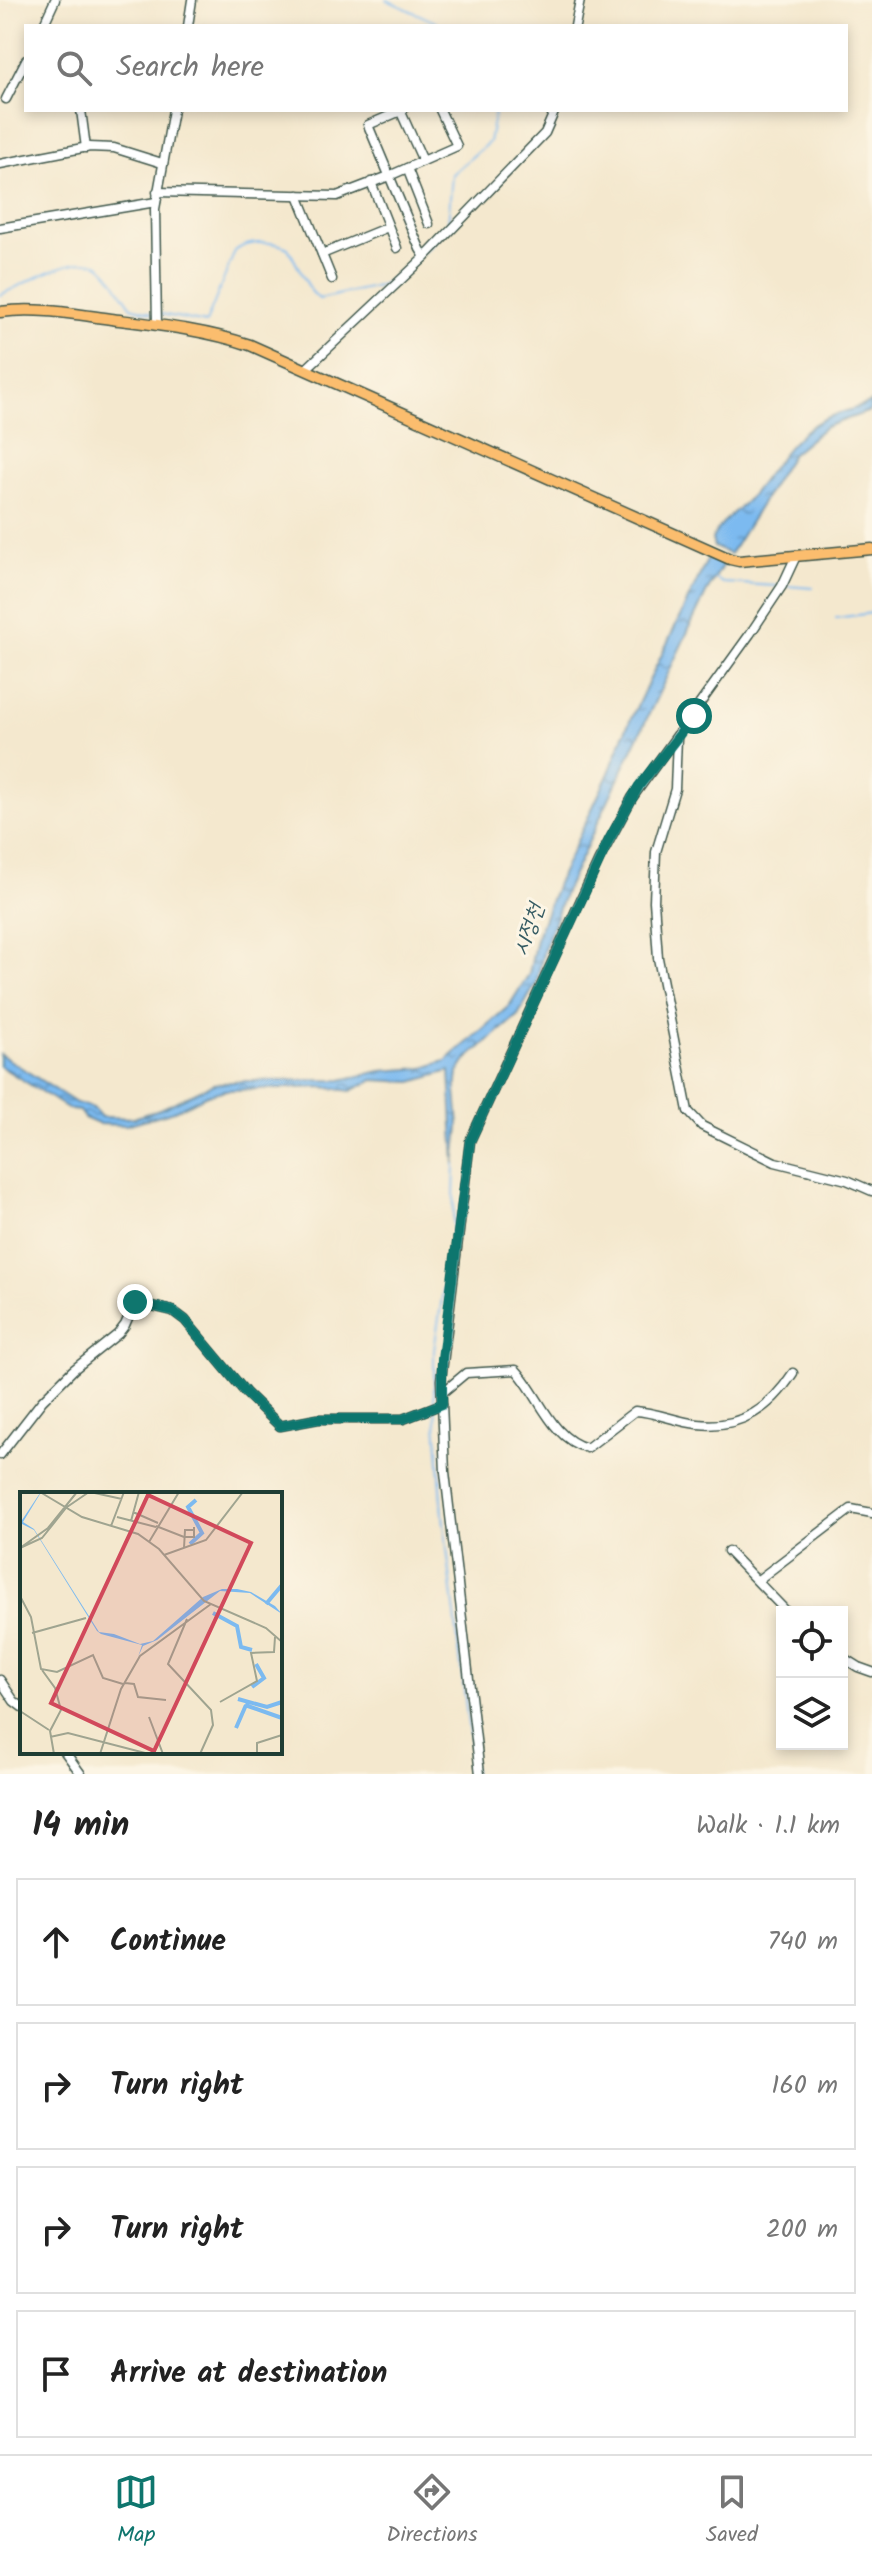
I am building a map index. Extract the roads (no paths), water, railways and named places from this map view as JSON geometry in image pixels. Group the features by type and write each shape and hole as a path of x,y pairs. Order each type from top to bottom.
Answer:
{"main road":[{"path":"0,312 56,312 157,325 237,341 730,559 739,561 872,549"}],"street":[{"path":"44,24 55,0"},
{"path":"188,24 192,0"},
{"path":"575,24 580,0"},
{"path":"6,99 24,64"},
{"path":"81,112 86,148"},
{"path":"157,325 156,197 173,112"},
{"path":"397,112 368,125 425,257"},
{"path":"402,112 423,161"},
{"path":"0,228 156,197 337,196 457,146 441,112"},
{"path":"306,369 425,257 545,133 554,112"},
{"path":"0,164 86,148 114,148 162,163"},
{"path":"407,168 429,224"},
{"path":"371,182 397,248"},
{"path":"298,195 332,279"},
{"path":"322,254 388,227"},
{"path":"480,1774 445,1472 442,1404 442,1359 470,1141 609,840 639,786 677,737 782,586 796,556"},
{"path":"677,737 675,789 656,852 655,923 662,985 688,1111 696,1122 711,1132 775,1162 847,1180 872,1191"},
{"path":"0,1455 42,1401 73,1370 118,1334 135,1302 173,1311 185,1320 246,1393 280,1426 318,1419 403,1419 442,1404"},
{"path":"442,1393 466,1373 516,1370 561,1433 578,1446 587,1448 635,1411 698,1424 718,1424 746,1418 778,1396 793,1373"},
{"path":"758,1580 851,1509 872,1513"},
{"path":"728,1551 782,1606"},
{"path":"848,1661 872,1672"},
{"path":"0,1680 20,1706"},
{"path":"66,1754 81,1774"}],"water":[{"path":"872,402 870,411 825,427 792,454 730,554 714,547 712,539 720,527 749,498 799,436 826,418"},
{"path":"710,554 725,561 706,593 565,892 544,949 536,984 518,1015 467,1059 458,1073 459,1126 455,1164 450,1071 412,1082 373,1080 351,1091 324,1087 225,1090 174,1111 126,1125 98,1124 84,1118 79,1111 71,1110 0,1066 0,1054 76,1103 93,1108 101,1117 134,1118 213,1084 341,1080 381,1071 423,1068 446,1061 509,1006 529,974 536,939 558,881"}],"waterway":[{"path":"387,0 440,24"},
{"path":"424,252 448,225 452,174 489,142 495,112"},
{"path":"161,314 206,323 235,251 254,243 288,248 311,291 319,299 383,285 414,262"},
{"path":"0,295 66,266 92,262 106,270 132,307 152,313"},
{"path":"716,579 723,583 777,586"},
{"path":"787,586 813,588"},
{"path":"836,618 872,613"},
{"path":"434,1403 434,1350 453,1227 455,1164"},
{"path":"435,1409 443,1515 474,1774"}],"water label":[{"name":"시정천","path":"527,929"}]}
